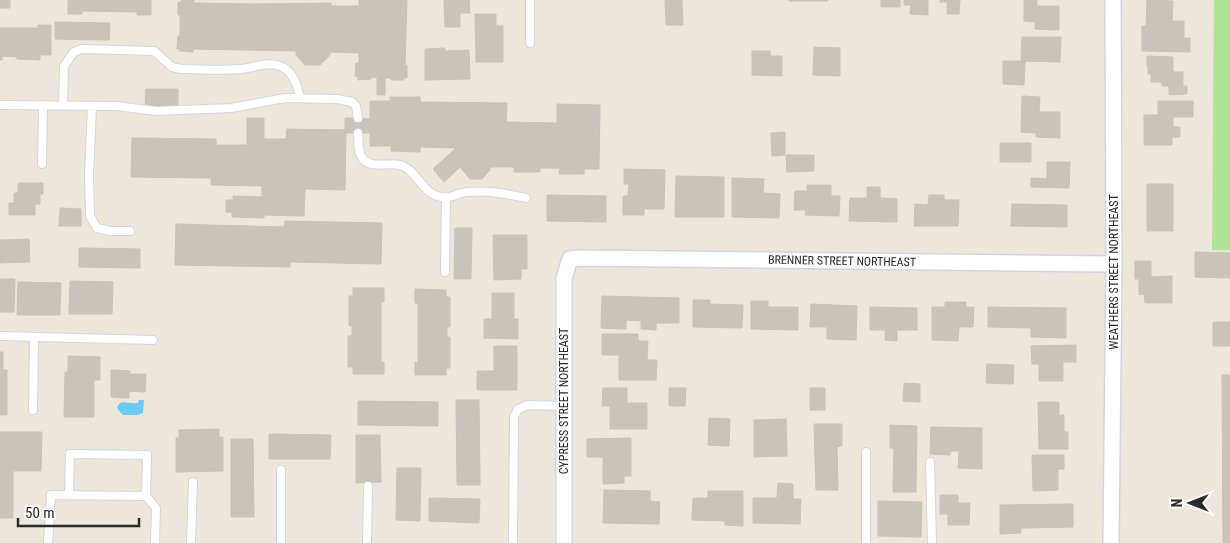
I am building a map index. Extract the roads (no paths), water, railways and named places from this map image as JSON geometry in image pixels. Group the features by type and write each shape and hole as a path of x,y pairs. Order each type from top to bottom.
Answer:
{"street":[{"name":"WEATHERS STREET NORTHEAST","path":"1111,543 1114,264 1113,0"},
{"name":"BRENNER STREET NORTHEAST","path":"570,259 1114,264"},
{"name":"CYPRESS STREET NORTHEAST","path":"564,543 564,278 570,259"}],"lane":[{"path":"530,0 530,43"},
{"path":"63,106 64,66 74,52 82,49 154,51 172,67 181,68 237,70 260,65 278,66 284,68 294,78 300,98"},
{"path":"0,105 116,106 156,110 231,108 285,98 300,98 346,100 352,102 356,106 358,118"},
{"path":"42,164 43,105"},
{"path":"92,106 89,175 90,216 97,228 110,232 130,231"},
{"path":"358,133 359,152 364,160 371,164 400,165 410,171 428,191 435,195 446,198 466,192 491,192 526,198"},
{"path":"445,272 446,198"},
{"path":"0,336 153,340"},
{"path":"33,410 34,337"},
{"path":"513,543 514,416 518,408 528,406 564,406"},
{"path":"866,452 866,543"},
{"path":"69,495 70,454 147,455 146,496 156,508 155,543"},
{"path":"930,462 932,543"},
{"path":"281,470 281,543"},
{"path":"191,543 193,482"},
{"path":"367,543 368,486"},
{"path":"48,543 51,495 146,496"}],"water":[{"path":"139,400 144,400 143,413 123,415 118,410 117,407 120,403 138,403"}]}
